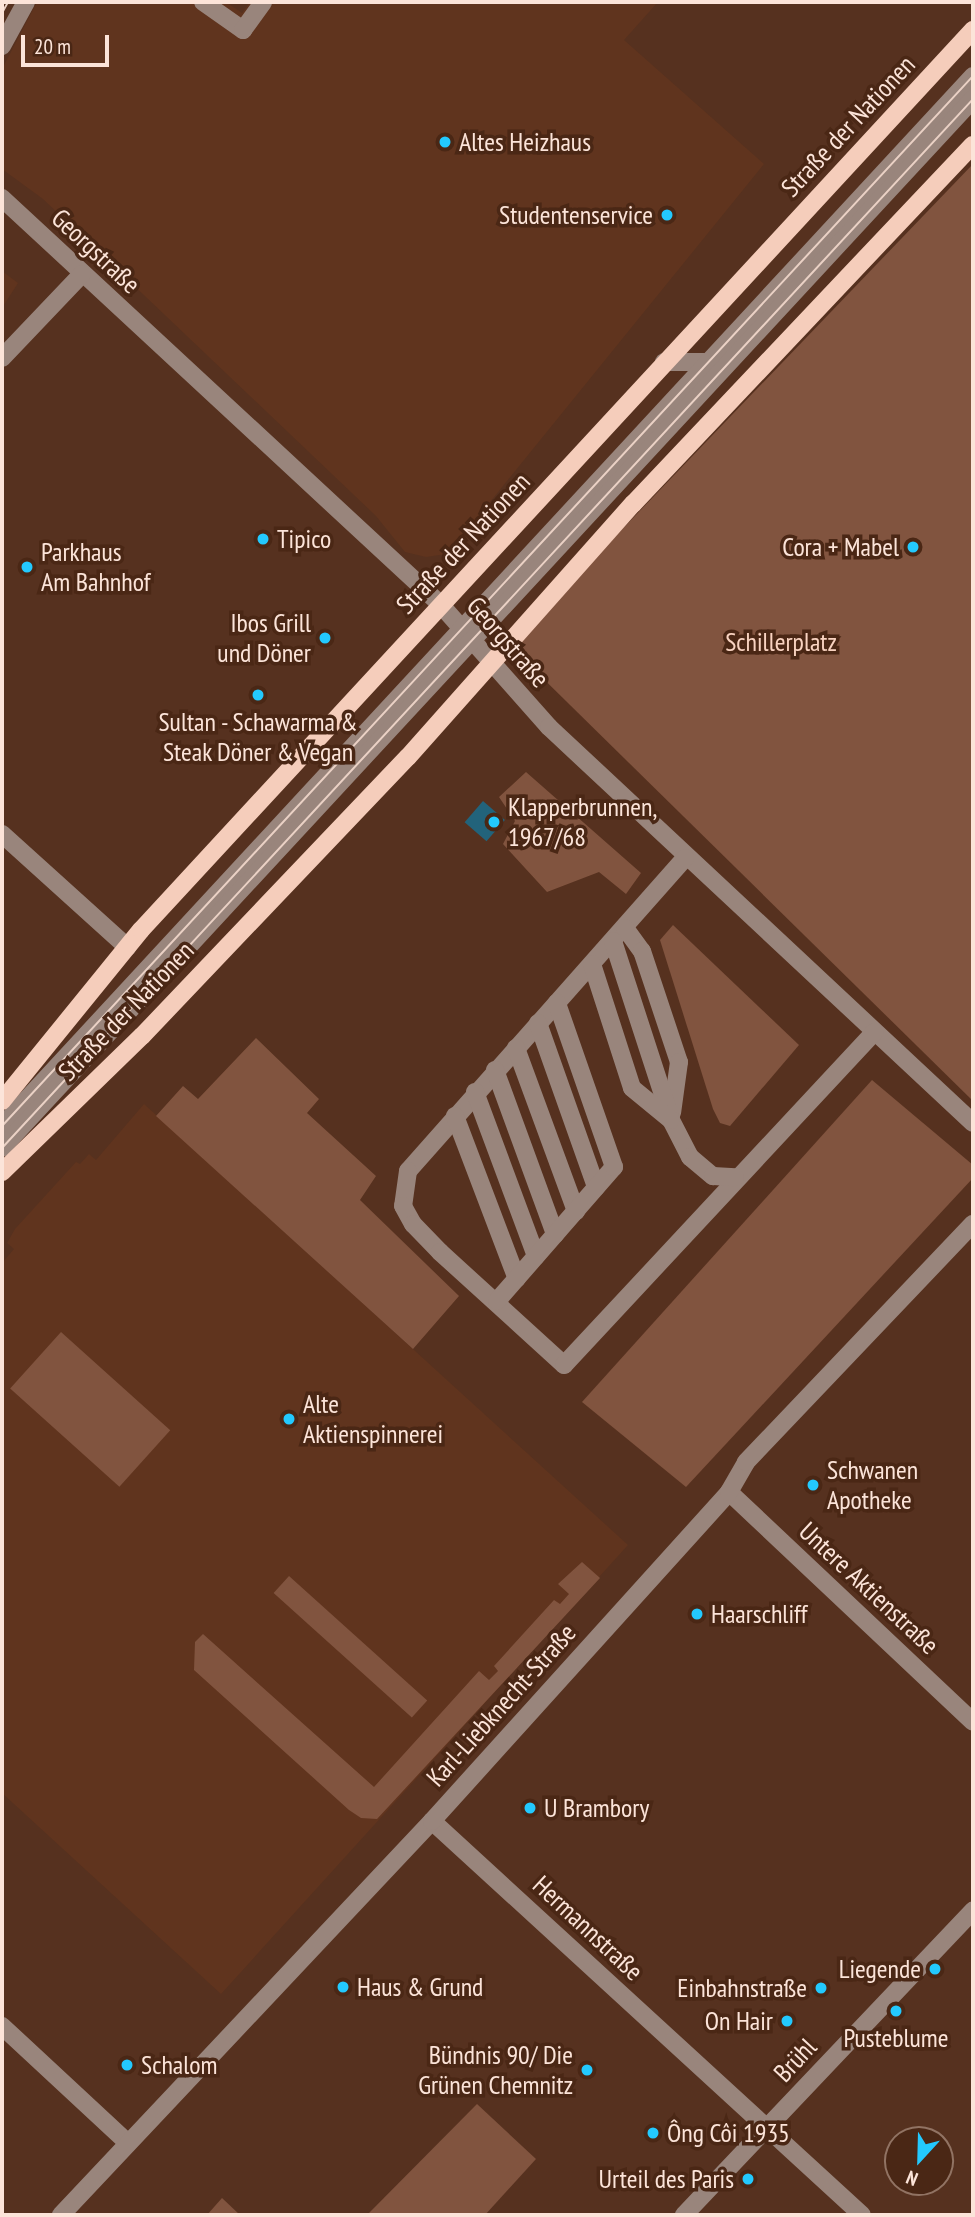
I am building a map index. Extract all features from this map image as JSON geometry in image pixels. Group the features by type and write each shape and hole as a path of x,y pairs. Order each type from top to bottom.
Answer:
{"main road":[{"name":"Straße der Nationen","path":"2,1101 127,947 973,30"},
{"name":"Straße der Nationen","path":"2,1172 142,1036 408,757 489,661 720,412 972,149"}],"street":[{"path":"2,46 26,2"},
{"path":"203,2 243,30 263,2"},
{"path":"720,412 714,368 973,76"},
{"path":"2,1126 714,368 973,99"},
{"name":"Georgstraße","path":"2,198 441,606 536,714 685,858 973,1124"},
{"path":"2,358 82,274"},
{"path":"664,362 714,368"},
{"path":"2,1148 466,634"},
{"path":"2,834 127,947"},
{"path":"685,858 619,935 475,1092 408,1171 403,1206 413,1224 440,1252 497,1301 564,1365 735,1177 874,1032"},
{"path":"619,935 642,951 679,1062 671,1120"},
{"path":"619,935 671,1120 690,1157 713,1176 735,1177"},
{"path":"592,964 632,1088 671,1120"},
{"path":"497,1301 614,1167 557,1003"},
{"path":"538,1023 596,1187"},
{"path":"516,1048 576,1211"},
{"path":"495,1070 555,1234"},
{"path":"475,1092 536,1256"},
{"path":"455,1116 517,1279"},
{"name":"Karl-Liebknecht-Straße","path":"61,2215 432,1821 729,1492 746,1462 973,1224"},
{"name":"Untere Aktienstraße","path":"729,1492 973,1722"},
{"name":"Hermannstraße","path":"432,1821 862,2215"},
{"name":"Brühl","path":"684,2215 973,1910"},
{"path":"2,2026 127,2142"}],"shaded area":[{"path":"37,2 226,2 242,13 250,2 658,2 624,40 764,164 460,539 446,554 426,557 405,552 376,516 43,199 2,169 2,69"},
{"path":"2,271 18,283 2,308"},
{"path":"144,1104 628,1545 221,1994 2,1793 2,1263 14,1249 7,1243 15,1229 76,1162 80,1164 89,1154 96,1160"}],"green space":[{"name":"Schillerplatz","path":"973,164 973,1101 510,646"},
{"path":"526,772 641,873 626,894 599,872 547,892 503,844 515,821 499,797"},
{"path":"673,925 799,1045 730,1126 720,1123 713,1109 660,940"},
{"path":"256,1038 319,1099 307,1113 376,1176 360,1200 459,1296 413,1349 156,1116 183,1086 198,1099"},
{"path":"872,1080 973,1165 973,1178 686,1487 582,1402"},
{"path":"61,1332 170,1430 119,1487 10,1388"},
{"path":"582,1562 600,1578 377,1819 361,1818 349,1810 194,1670 195,1642 203,1634 374,1787 479,1671 489,1680 498,1671 494,1666 554,1600 560,1604 569,1594 558,1584"},
{"path":"289,1576 427,1700 412,1718 274,1593"},
{"path":"477,2104 536,2159 485,2215 367,2215"},
{"path":"222,2198 240,2215 207,2215"}],"water":[{"path":"483,801 505,820 487,841 465,822"}],"tram line":[{"path":"2,13 8,2"},
{"path":"2,1126 973,76"},
{"path":"2,1148 973,99"}],"place":[{"name":"Altes Heizhaus","path":"445,142"},
{"name":"Studentenservice","path":"667,215"},
{"name":"Tipico","path":"263,539"},
{"name":"Cora + Mabel","path":"913,547"},
{"name":"Parkhaus Am Bahnhof","path":"27,567"},
{"name":"Ibos Grill und Döner","path":"325,638"},
{"name":"Sultan - Schawarma & Steak Döner & Vegan","path":"258,695"},
{"name":"Klapperbrunnen, 1967/68","path":"494,822"},
{"name":"Alte Aktienspinnerei","path":"289,1419"},
{"name":"Schwanen Apotheke","path":"813,1485"},
{"name":"Haarschliff","path":"697,1614"},
{"name":"U Brambory","path":"530,1808"},
{"name":"Liegende","path":"935,1969"},
{"name":"Haus & Grund","path":"343,1987"},
{"name":"Einbahnstraße","path":"821,1988"},
{"name":"Pusteblume","path":"896,2011"},
{"name":"On Hair","path":"787,2021"},
{"name":"Schalom","path":"127,2065"},
{"name":"Bündnis 90/ Die Grünen Chemnitz","path":"587,2070"},
{"name":"Ông Côi 1935","path":"653,2133"},
{"name":"Urteil des Paris","path":"748,2179"}]}
